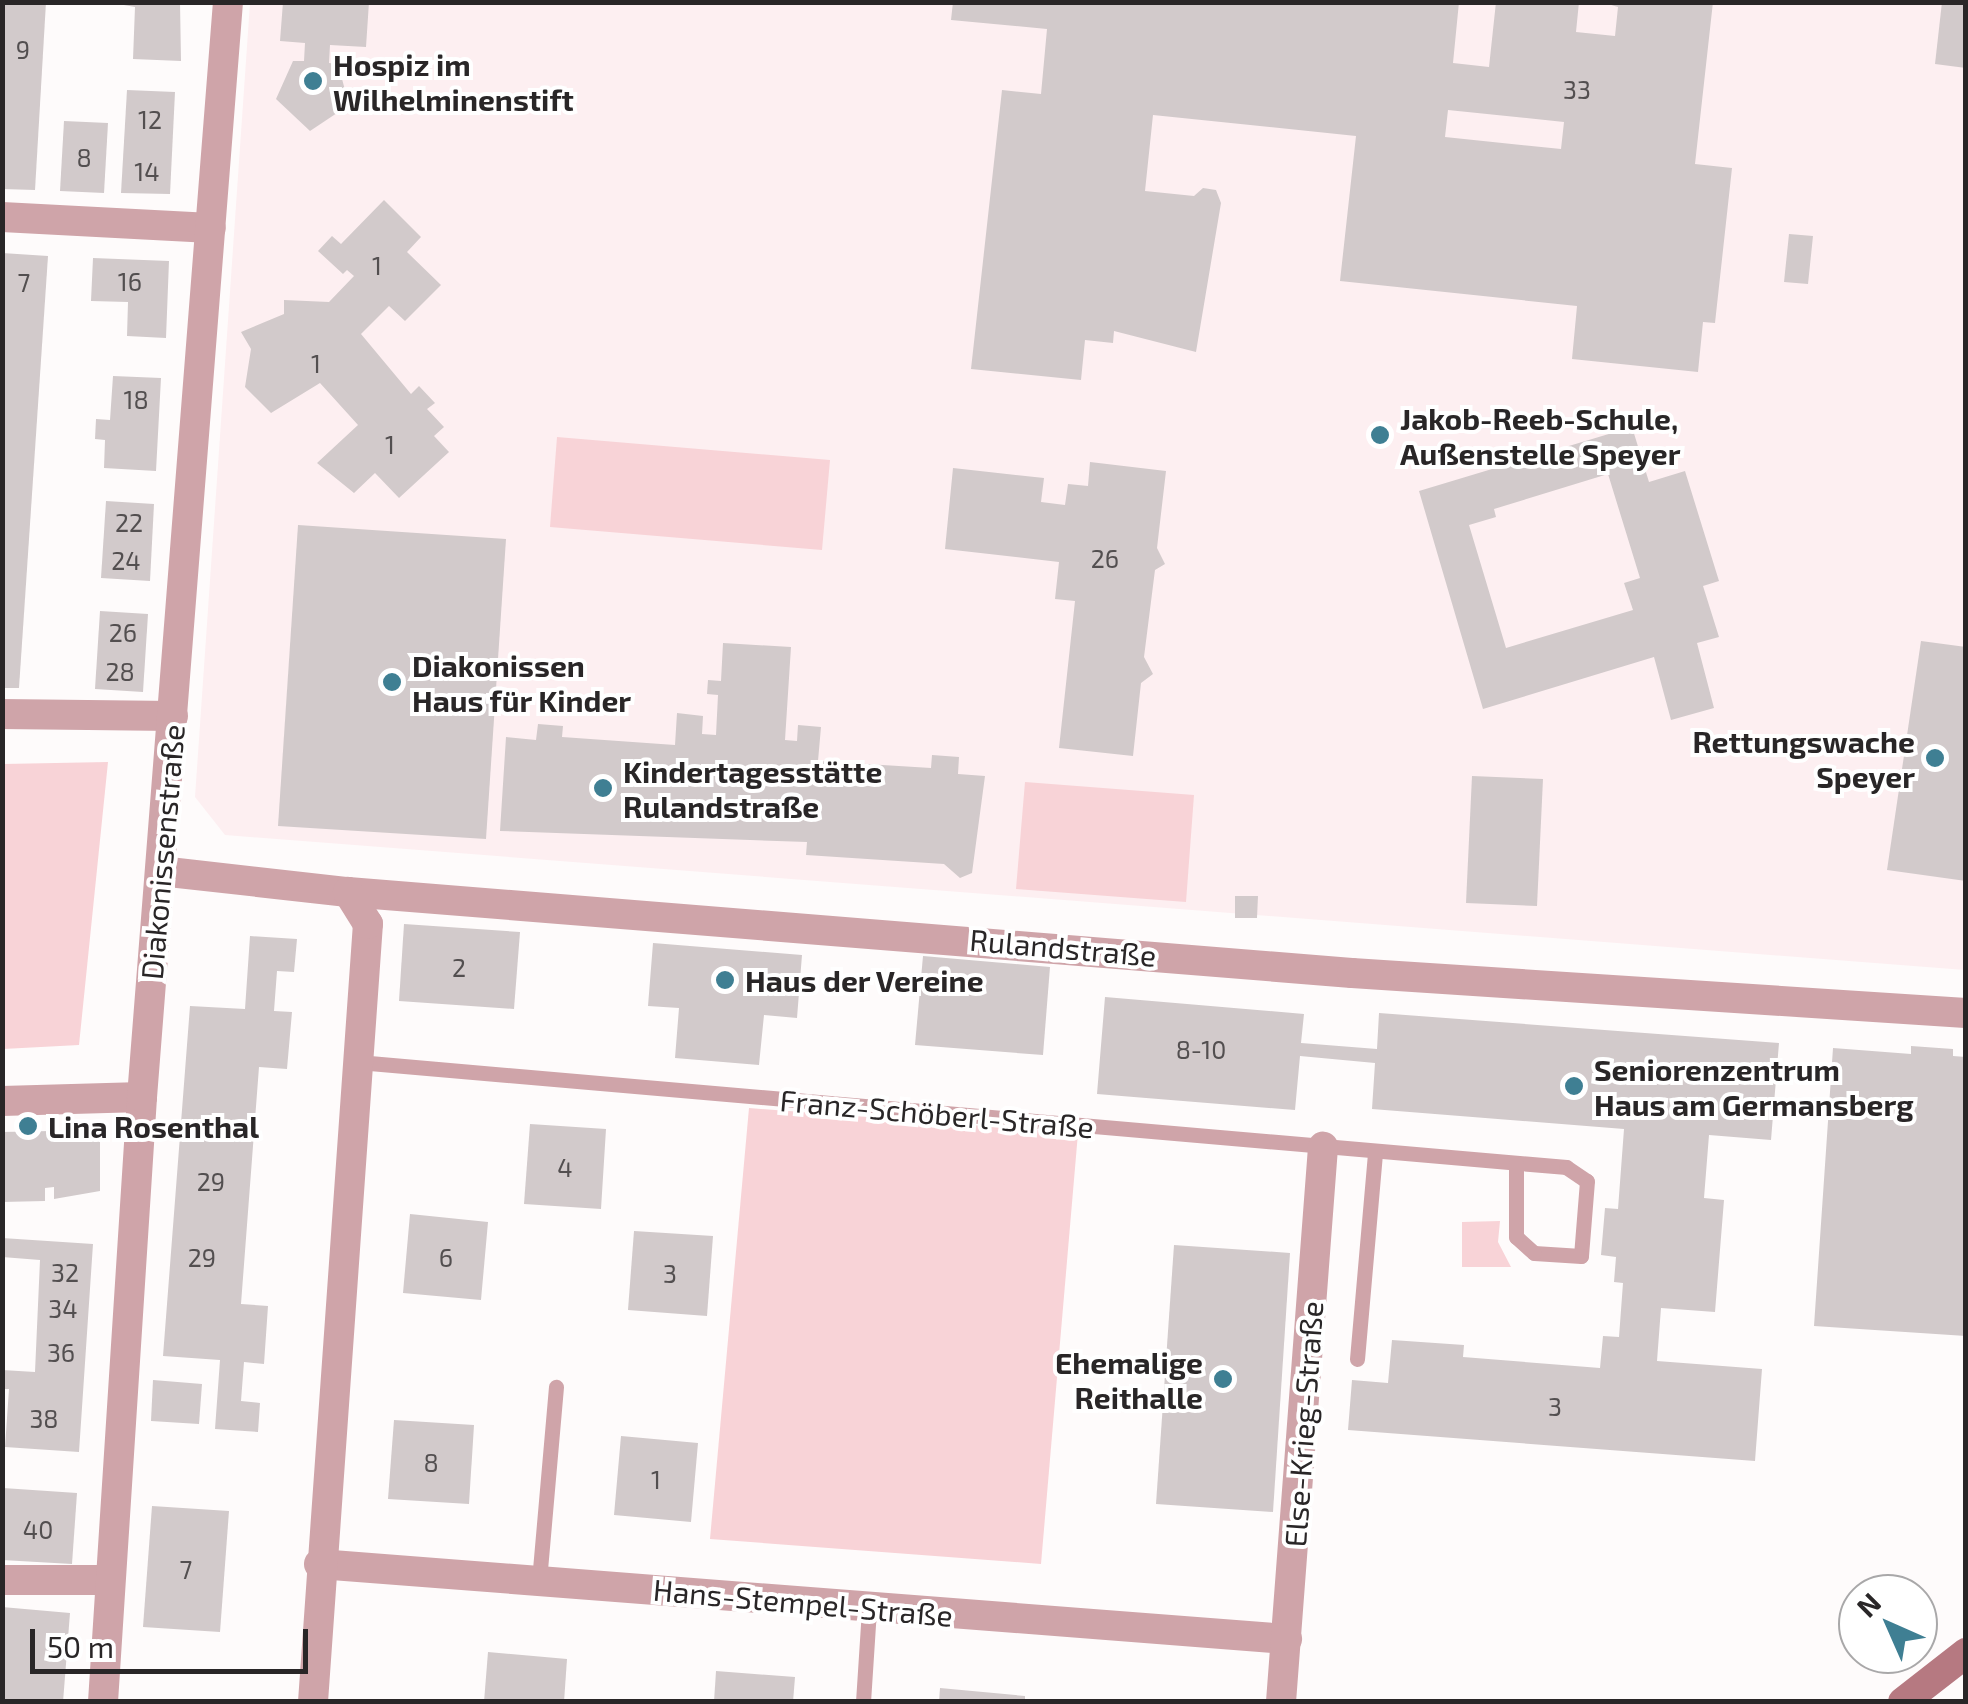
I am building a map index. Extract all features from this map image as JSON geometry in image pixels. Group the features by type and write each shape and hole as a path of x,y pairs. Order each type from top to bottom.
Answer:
{"street":[{"name":"Diakonissenstraße","path":"103,1702 142,1097 228,2"},
{"path":"2,217 210,228"},
{"path":"2,714 173,716"},
{"name":"Rulandstraße","path":"160,871 348,892 1352,973 1966,1013"},
{"path":"313,1702 368,924 348,892"},
{"path":"2,1101 142,1097"},
{"name":"Else-Krieg-Straße","path":"1281,1702 1323,1147"},
{"name":"Hans-Stempel-Straße","path":"320,1564 1287,1639"},
{"path":"2,1580 110,1580"},
{"path":"1903,1702 1966,1653"}],"lane":[{"name":"Franz-Schöberl-Straße","path":"358,1062 1566,1167 1587,1181 1581,1256 1534,1253 1516,1237 1516,1164"},
{"path":"1357,1358 1375,1152"},
{"path":"539,1581 556,1388"},
{"path":"864,1702 869,1608"}],"shaded area":[{"path":"250,3 1965,3 1965,970 225,835 195,797"},
{"path":"557,437 830,460 822,550 550,527"},
{"path":"108,762 79,1045 3,1049 3,764"},
{"path":"1025,782 1194,795 1186,902 1016,889"},
{"path":"749,1108 1078,1133 1041,1564 710,1539"},
{"path":"1500,1221 1498,1242 1511,1267 1462,1267 1462,1222"}],"building":[{"path":"2,2 46,2 35,190 2,189"},
{"path":"107,2 180,2 181,61 133,59 135,7"},
{"name":"Hospiz im Wilhelminenstift","path":"283,2 369,2 366,47 330,45 329,63 338,64 349,105 310,131 276,99 293,61 304,61 305,43 280,41"},
{"path":"953,2 1459,2 1453,63 1489,67 1496,2 1579,2 1576,32 1615,36 1618,7 1601,2 1713,2 1695,164 1732,168 1715,323 1703,322 1698,372 1572,359 1577,306 1340,281 1356,136 1153,115 1145,191 1194,196 1203,188 1216,190 1221,203 1196,352 1114,331 1113,343 1085,340 1081,380 971,369 1002,90 1041,94 1047,29 951,20","holes":["1448,110 1564,122 1561,149 1445,137"]},
{"path":"1942,2 1966,2 1966,68 1935,64"},
{"path":"127,90 175,92 170,194 121,193"},
{"path":"64,121 108,123 104,193 60,191"},
{"path":"384,200 421,237 407,252 441,285 405,321 389,306 361,334 411,394 419,386 435,403 427,409 444,427 434,436 449,452 399,498 375,473 354,493 317,463 358,425 320,383 271,413 245,387 251,349 241,332 284,314 284,300 329,302 354,276 347,270 343,274 318,251 332,236 341,244"},
{"path":"1789,234 1813,236 1808,284 1784,282"},
{"path":"2,253 48,256 19,688 2,688"},
{"path":"93,258 169,261 166,338 127,336 128,302 91,301"},
{"path":"113,376 161,378 156,471 104,468 105,440 95,439 96,419 110,420"},
{"path":"1632,427 1649,482 1685,471 1719,581 1703,586 1719,637 1697,643 1714,708 1671,720 1654,657 1483,709 1419,491","holes":["1608,474 1640,578 1624,583 1633,610 1506,648 1469,525 1496,517 1494,509"]},
{"path":"1090,462 1166,471 1157,548 1165,564 1155,570 1144,657 1153,674 1141,683 1133,756 1059,748 1075,601 1055,599 1059,562 945,549 953,468 1044,478 1041,502 1065,505 1068,484 1088,486"},
{"path":"106,501 154,504 150,581 101,578"},
{"name":"Diakonissen Haus für Kinder","path":"298,525 506,539 486,839 278,826"},
{"path":"100,611 148,614 143,692 95,689"},
{"name":"Rettungswache Speyer","path":"1921,641 1966,647 1966,881 1887,870"},
{"path":"723,643 791,647 785,740 797,741 798,725 821,727 818,761 931,768 932,755 959,757 958,774 985,776 972,873 960,878 944,864 806,855 807,842 500,831 506,737 536,740 538,724 563,726 562,737 675,745 677,713 703,716 702,734 716,735 718,695 707,694 708,680 721,681"},
{"path":"1472,776 1543,779 1537,906 1466,903"},
{"path":"1235,896 1258,896 1257,918 1235,918"},
{"path":"404,924 520,932 514,1009 399,1001"},
{"path":"250,936 297,939 294,972 277,971 274,1011 292,1012 287,1069 259,1067 241,1304 268,1306 264,1364 244,1362 241,1401 260,1403 258,1432 215,1429 220,1360 163,1356 190,1006 245,1009"},
{"name":"Haus der Vereine","path":"653,943 802,955 797,1018 764,1015 759,1065 675,1058 679,1008 648,1006"},
{"path":"923,956 1050,967 1043,1055 915,1045"},
{"path":"1105,997 1304,1014 1301,1043 1377,1049 1379,1013 1779,1043 1771,1140 1709,1135 1704,1198 1724,1200 1715,1312 1661,1308 1657,1361 1762,1369 1755,1461 1348,1430 1352,1380 1388,1383 1392,1340 1464,1345 1463,1357 1600,1368 1603,1336 1619,1337 1623,1283 1614,1282 1616,1257 1601,1255 1605,1208 1618,1209 1624,1129 1372,1109 1375,1063 1300,1056 1295,1110 1097,1094"},
{"path":"1911,1046 1953,1049 1953,1056 1966,1057 1966,1336 1814,1326 1833,1048 1911,1054"},
{"path":"530,1124 606,1129 601,1209 524,1204"},
{"path":"100,1130 100,1191 54,1199 54,1187 45,1188 45,1201 2,1202 2,1132"},
{"path":"410,1214 488,1222 481,1300 403,1293"},
{"path":"634,1231 713,1236 707,1316 628,1310"},
{"path":"2,1238 93,1244 79,1452 5,1447 9,1389 2,1389 2,1370 35,1372 40,1260 2,1257"},
{"name":"Ehemalige Reithalle","path":"1174,1245 1290,1253 1273,1512 1156,1504"},
{"path":"153,1380 202,1384 199,1424 151,1421"},
{"path":"394,1420 474,1425 469,1504 388,1499"},
{"path":"621,1436 698,1443 691,1522 614,1515"},
{"path":"3,1488 77,1493 72,1564 2,1560"},
{"path":"152,1506 229,1511 220,1632 143,1627"},
{"path":"2,1607 70,1613 63,1702 2,1702"},
{"path":"488,1652 567,1659 564,1702 484,1702"},
{"path":"716,1671 795,1677 793,1702 714,1702"},
{"path":"940,1688 1025,1696 1025,1702 939,1702"}],"place":[{"name":"Hospiz im Wilhelminenstift","path":"313,81"},
{"name":"Jakob-Reeb-Schule, Außenstelle Speyer","path":"1380,435"},
{"name":"Diakonissen Haus für Kinder","path":"392,682"},
{"name":"Rettungswache Speyer","path":"1935,758"},
{"name":"Kindertagesstätte Rulandstraße","path":"603,788"},
{"name":"Haus der Vereine","path":"725,980"},
{"name":"Seniorenzentrum Haus am Germansberg","path":"1574,1086"},
{"name":"Lina Rosenthal","path":"28,1126"},
{"name":"Ehemalige Reithalle","path":"1223,1379"}]}
